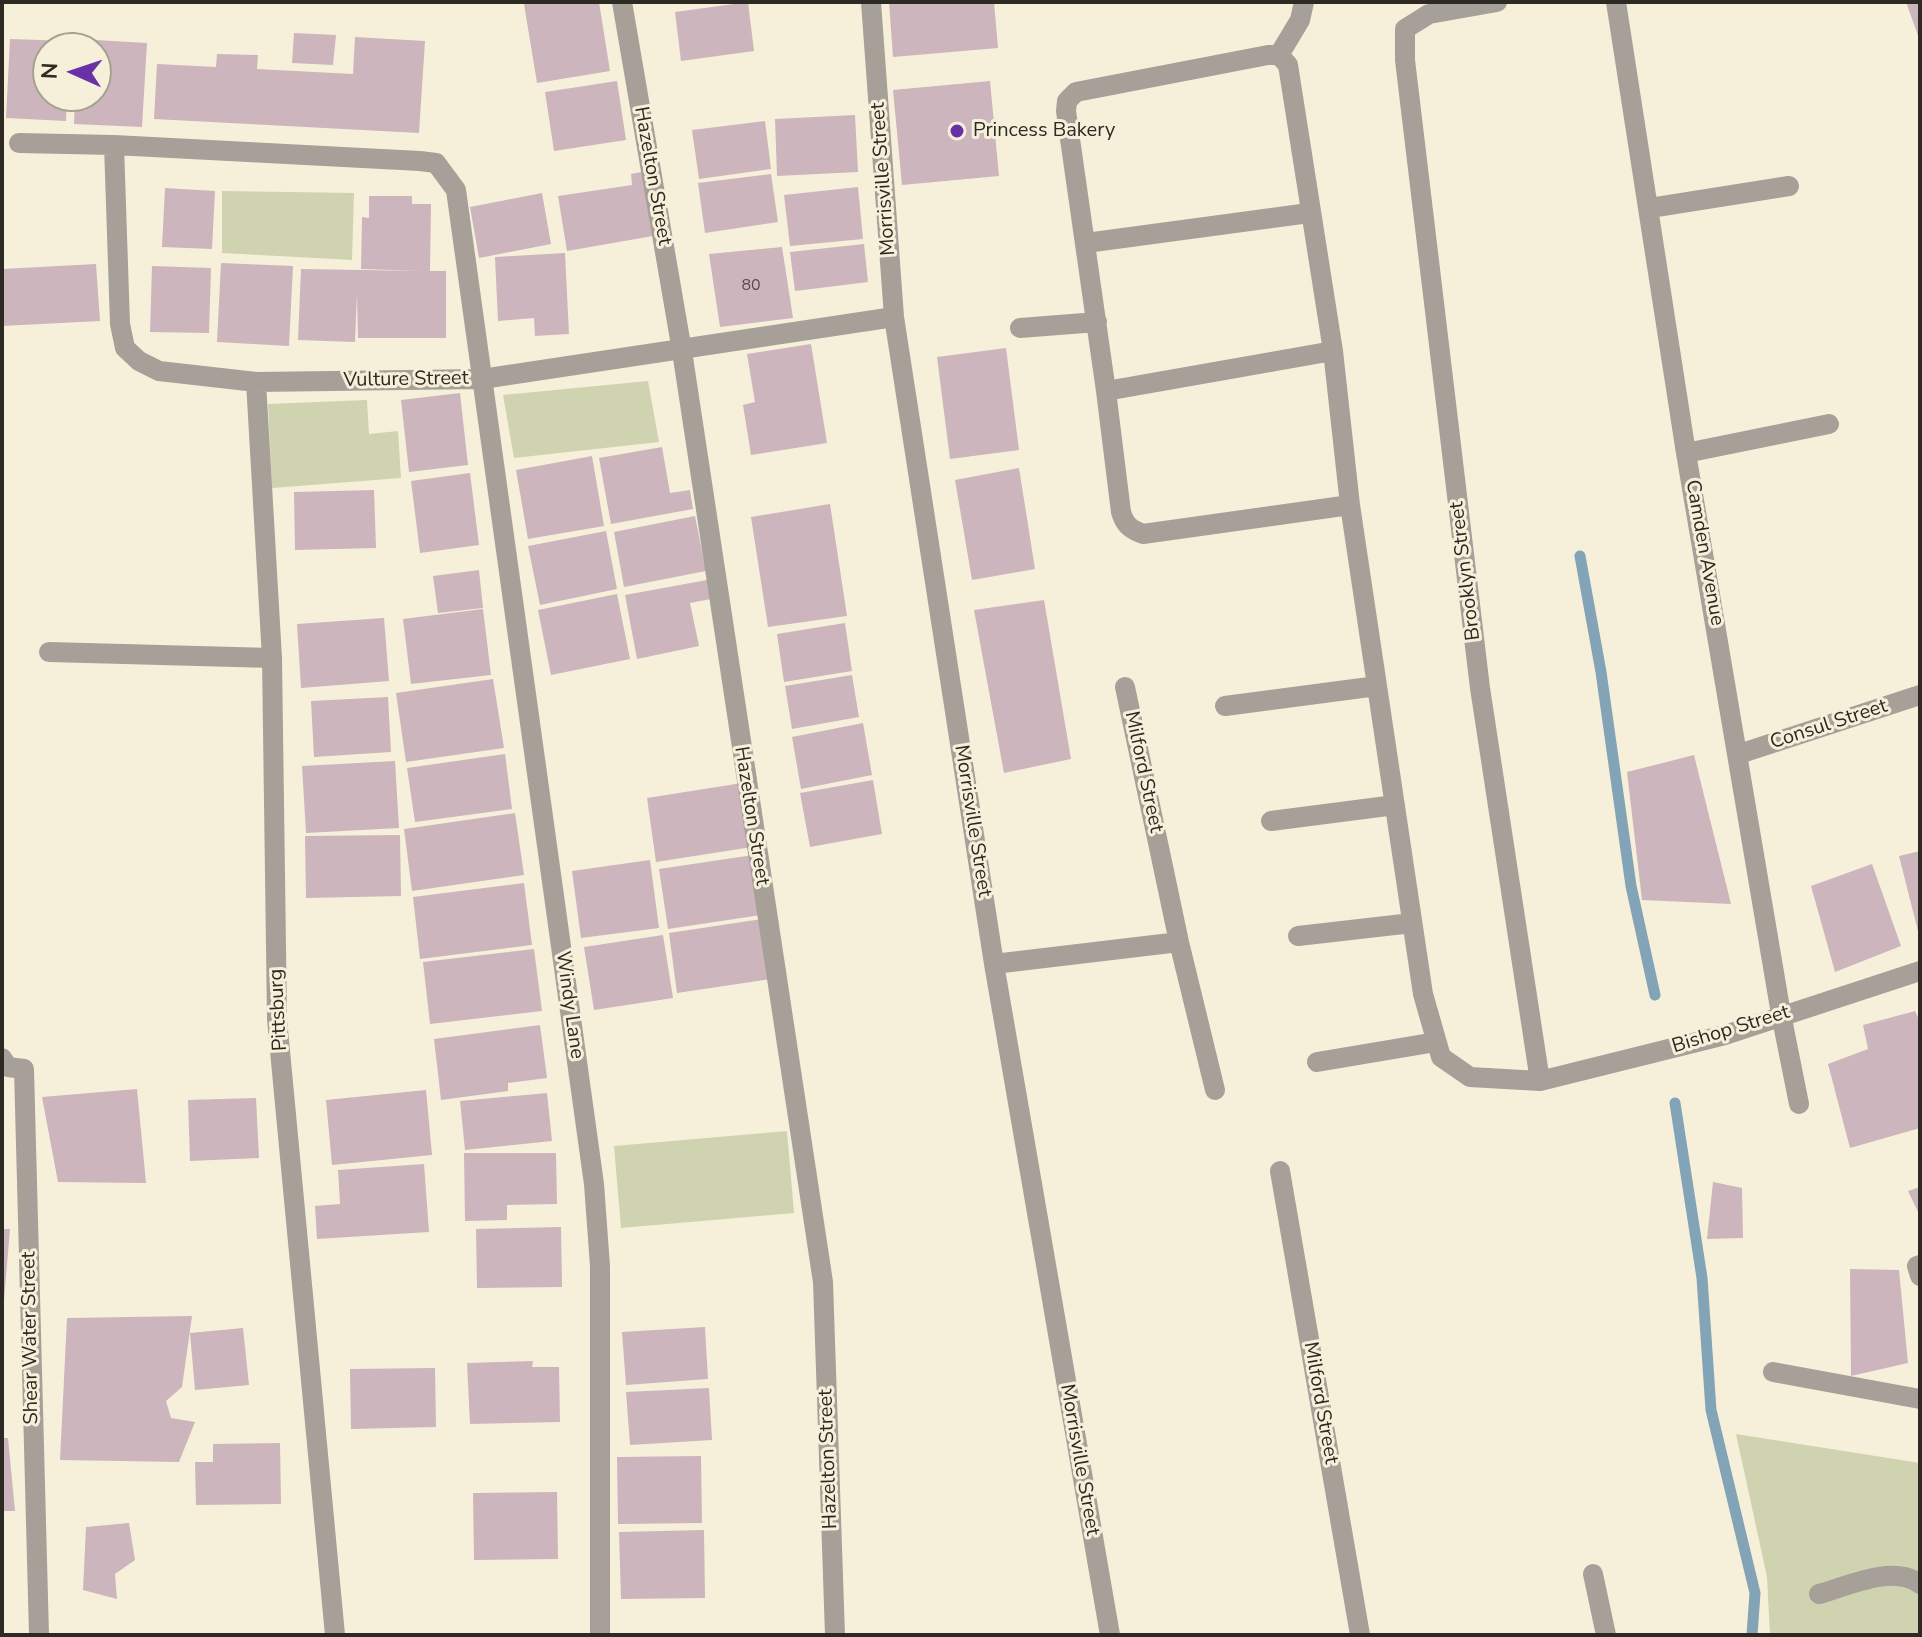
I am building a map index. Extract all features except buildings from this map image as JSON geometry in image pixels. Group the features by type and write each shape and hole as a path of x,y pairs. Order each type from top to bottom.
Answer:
{"street":[{"name":"Hazelton Street","path":"622,2 682,351 823,1282 835,1635"},
{"name":"Morrisville Street","path":"871,2 894,317 994,964 1110,1635"},
{"path":"1304,2 1300,20 1279,55 1076,92 1070,96 1066,111 1121,512 1125,523 1143,534 1350,505"},
{"name":"Brooklyn Street","path":"1497,2 1429,14 1405,29 1405,60 1480,688 1540,1081"},
{"name":"Camden Avenue","path":"1616,2 1686,453 1799,1104"},
{"path":"1279,55 1288,65 1333,351 1350,505 1412,923 1423,994 1436,1042 1317,1062"},
{"path":"19,143 114,145"},
{"name":"Vulture Street","path":"114,145 120,324 125,348 139,361 159,371 256,382 482,379 894,317"},
{"name":"Windy Lane","path":"114,145 436,163 456,190 594,1184 600,1266 600,1635"},
{"path":"1650,208 1789,186"},
{"path":"1086,243 1309,213"},
{"path":"1020,328 1097,322"},
{"path":"1106,391 1333,351"},
{"name":"Pittsburg","path":"256,382 272,658 277,1019 335,1635"},
{"path":"1686,453 1829,424"},
{"path":"49,652 272,658"},
{"path":"1225,706 1377,686"},
{"name":"Milford Street","path":"1125,687 1179,942 1215,1090"},
{"name":"Consul Street","path":"1739,754 1920,695"},
{"path":"1271,821 1395,805"},
{"path":"1298,936 1412,923"},
{"path":"994,964 1179,942"},
{"name":"Bishop Street","path":"1436,1042 1441,1057 1470,1077 1540,1081 1725,1035 1781,1014 1920,971"},
{"name":"Shear Water Street","path":"2,1058 8,1067 24,1069 39,1635"},
{"name":"Milford Street","path":"1280,1171 1360,1635"},
{"path":"1920,1265 1917,1266 1920,1276"},
{"path":"1773,1372 1920,1399"},
{"path":"1593,1574 1606,1635"},
{"path":"1819,1594 1890,1575 1913,1579 1920,1584"}],"green space":[{"path":"222,191 354,193 352,260 222,253"},
{"path":"648,381 659,442 514,458 503,395"},
{"path":"367,400 369,434 398,431 401,478 272,488 268,404"},
{"path":"787,1131 794,1213 621,1228 614,1146"},
{"path":"1736,1434 1920,1463 1920,1635 1770,1635 1767,1577"}],"waterway":[{"path":"1580,556 1601,672 1631,886 1655,995"},
{"path":"1675,1103 1702,1278 1711,1410 1755,1593 1752,1635"}],"place":[{"name":"Princess Bakery","path":"957,131"}]}
